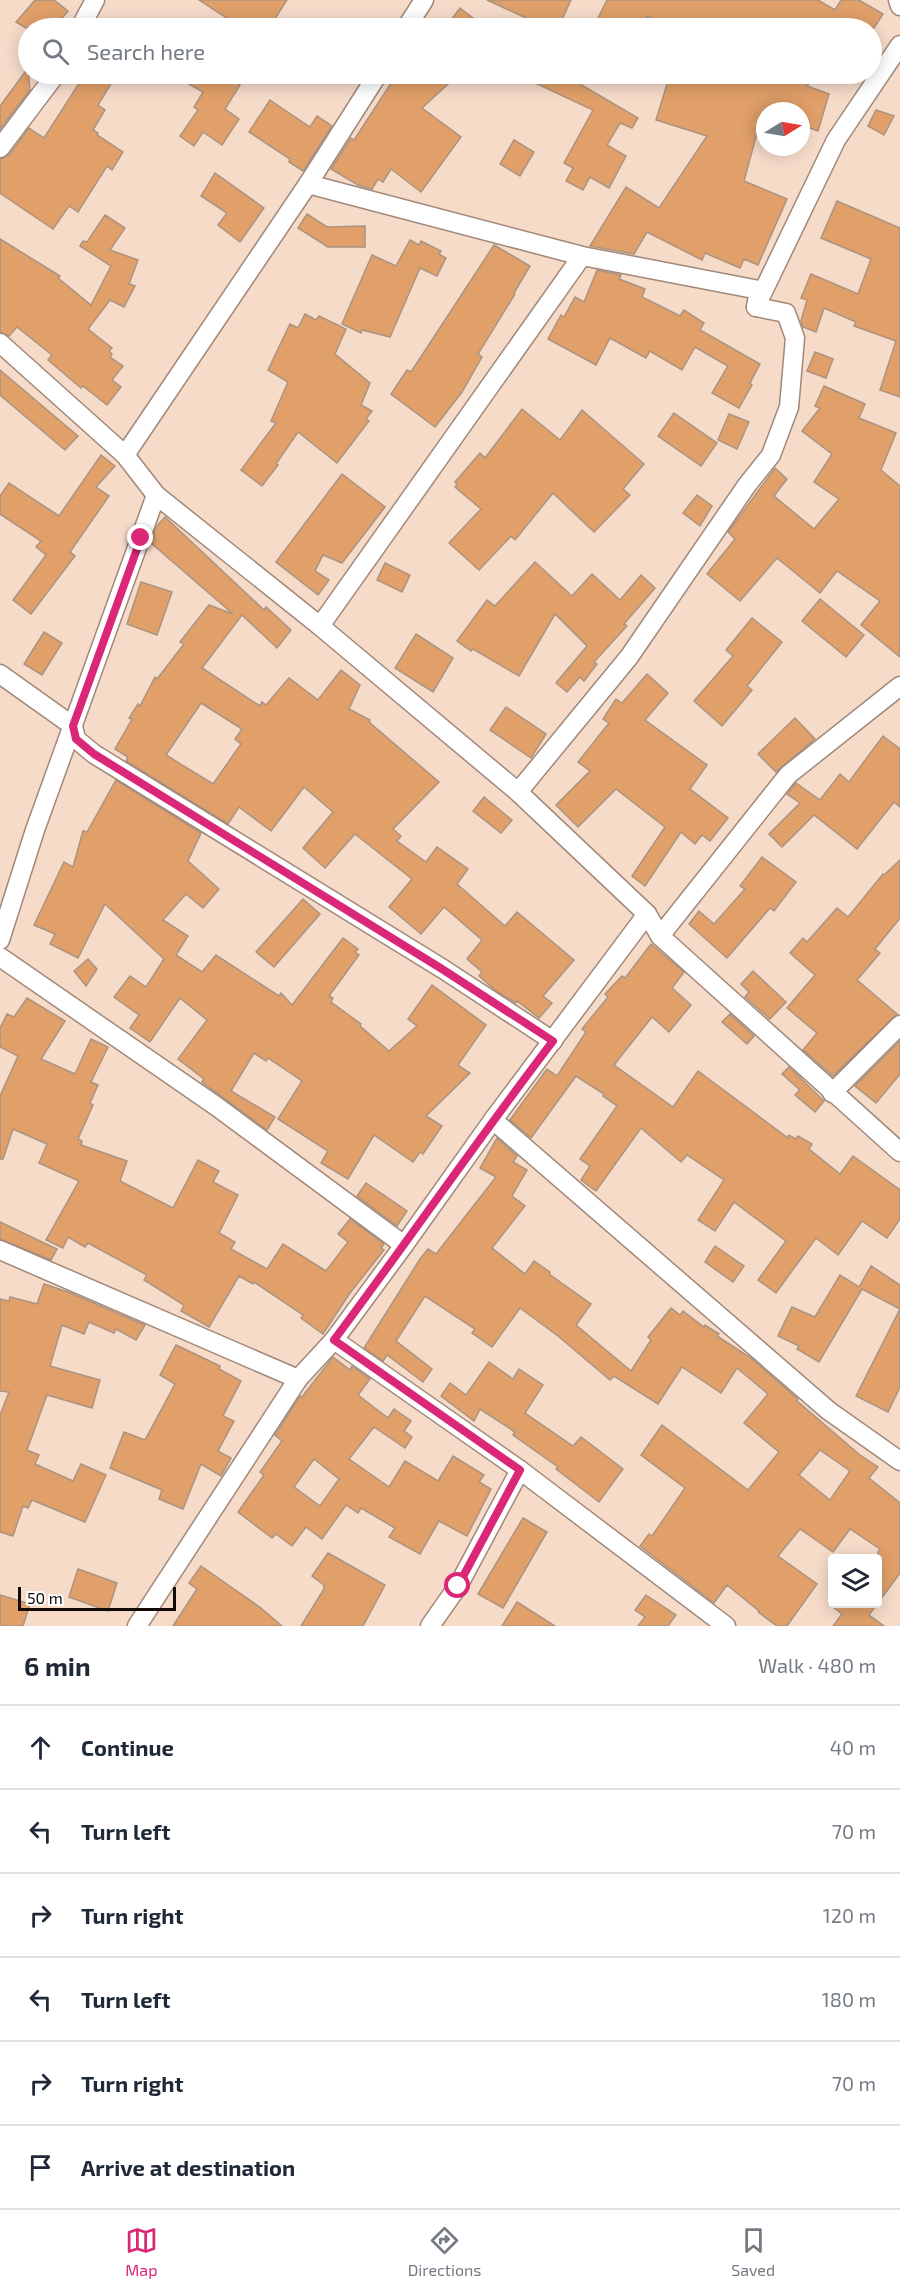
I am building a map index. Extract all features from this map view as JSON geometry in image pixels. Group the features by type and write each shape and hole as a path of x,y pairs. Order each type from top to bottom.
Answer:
{"street":[{"path":"85,18 95,0"},
{"path":"412,18 424,0"},
{"path":"898,0 900,6"},
{"path":"882,72 900,45"},
{"path":"0,148 48,84"},
{"path":"125,455 308,184 372,84"},
{"path":"756,307 836,141 874,84"},
{"path":"308,184 582,256 759,290 756,307"},
{"path":"320,626 582,256"},
{"path":"518,792 629,657 747,485 771,454 789,407 795,338 786,313 756,307"},
{"path":"0,343 125,455 156,495 320,626 518,792 647,914 660,936 900,1152"},
{"path":"0,940 35,830 156,495"},
{"path":"0,674 73,726 76,739 94,754 432,962 553,1041"},
{"path":"660,936 788,775 900,686"},
{"path":"137,1626 298,1379 334,1340 493,1120 647,914"},
{"path":"0,957 216,1106 404,1245"},
{"path":"832,1092 900,1024"},
{"path":"493,1120 828,1411 900,1461"},
{"path":"0,1250 298,1379"},
{"path":"334,1340 520,1470 726,1626"},
{"path":"430,1626 458,1586 520,1470"}],"building":[{"path":"35,0 54,0 68,11 62,18 19,18"},
{"path":"199,0 287,0 275,18 227,18"},
{"path":"487,0 571,0 563,18 526,18"},
{"path":"607,0 818,0 835,10 841,0 859,0 883,14 880,18 651,18 647,16 646,18 598,18"},
{"path":"460,8 473,18 452,18"},
{"path":"18,82 18,84 29,84 30,90 0,129 0,106"},
{"path":"79,84 111,84 98,105 105,110 93,130 123,152 112,170 107,166 78,212 69,206 53,229 0,193 0,159 9,155 29,128 44,138"},
{"path":"189,84 240,85 225,109 239,119 222,145 203,132 194,146 180,136 198,110 194,107 203,92"},
{"path":"390,84 448,84 422,108 461,137 421,192 391,169 383,182 378,179 372,189 358,185 331,169 351,138 354,140"},
{"path":"537,84 580,84 638,118 632,128 620,123 607,145 626,156 609,188 590,177 583,190 566,181 573,168 564,163 593,110"},
{"path":"667,84 808,84 807,86 829,94 818,131 810,128 810,102 756,102 756,137 744,181 787,199 758,265 744,259 740,268 705,253 702,260 647,232 634,254 590,246 626,187 659,208 707,136 656,120"},
{"path":"270,100 310,127 317,116 332,126 303,171 289,162 290,159 249,132"},
{"path":"876,110 894,116 884,135 868,126"},
{"path":"514,140 534,152 520,176 500,164"},
{"path":"215,173 264,208 240,242 218,225 227,213 201,196"},
{"path":"837,201 900,228 900,397 880,390 896,341 854,326 856,322 824,308 816,332 803,327 801,321 807,300 801,298 811,274 858,294 871,259 821,238"},
{"path":"307,214 327,227 365,226 365,247 328,247 298,228"},
{"path":"105,215 125,228 110,250 138,260 129,284 135,286 124,307 110,300 88,329 112,348 109,351 112,354 110,357 123,366 112,380 121,387 107,405 83,386 81,388 48,360 52,355 17,327 9,336 0,332 0,239 60,276 58,278 91,305 111,266 80,246 83,241 87,242"},
{"path":"410,240 419,245 421,241 441,251 439,254 446,258 437,276 420,268 390,337 362,330 361,333 342,324 372,255 396,266"},
{"path":"494,245 530,266 478,354 482,357 462,392 435,427 391,394 407,370 411,372"},
{"path":"597,270 621,275 619,279 645,289 642,297 680,316 684,310 704,323 700,330 760,364 750,383 752,385 739,408 712,393 728,366 695,347 682,370 650,351 646,358 610,338 596,365 548,339 561,315 564,317 575,297 584,302"},
{"path":"305,314 316,320 319,316 346,329 335,354 370,383 361,405 372,411 366,419 369,421 337,463 298,432 262,486 241,470 276,423 271,421 288,382 268,370 290,324 298,328"},
{"path":"815,352 833,359 826,378 807,371"},
{"path":"0,370 78,436 65,450 0,395"},
{"path":"824,386 865,404 859,418 896,433 881,470 900,486 900,657 861,625 880,601 837,571 820,593 777,558 740,601 707,574 735,539 728,532 775,468 787,479 774,496 814,529 839,499 814,482 832,454 802,431 820,408 815,406"},
{"path":"522,409 560,440 582,410 644,464 623,489 630,495 594,532 553,493 515,540 511,536 479,570 449,543 481,509 455,487 457,484 455,482 480,453 485,458"},
{"path":"674,413 717,443 701,466 658,436"},
{"path":"729,414 749,422 737,449 718,440"},
{"path":"101,455 115,466 96,487 109,496 70,552 75,556 31,614 13,600 46,555 36,547 41,541 0,514 0,496 9,483 59,516"},
{"path":"342,474 385,507 342,563 323,555 315,571 329,580 318,595 276,562"},
{"path":"697,495 712,506 700,526 683,513"},
{"path":"165,517 264,610 266,607 291,630 277,648 242,615 202,668 260,706 262,702 266,705 289,678 318,700 341,670 360,685 349,709 370,720 369,722 439,782 393,829 401,836 397,841 426,862 437,847 468,869 457,884 505,926 517,912 574,960 543,996 552,1003 539,1018 517,1001 516,1003 496,991 479,976 482,972 467,959 482,940 444,907 421,934 389,907 412,879 355,834 325,868 303,848 333,812 304,787 271,831 239,807 228,824 126,761 128,757 115,749 132,719 129,718 138,704 140,706 155,677 157,679 184,644 180,642 209,605 233,614 151,543 156,527","holes":["201,703 242,729 235,739 241,744 213,784 166,755"]},
{"path":"535,562 572,596 592,574 620,600 641,575 655,588 624,624 627,626 594,662 597,664 584,681 580,677 567,692 556,683 587,646 555,614 519,676 473,649 471,651 457,641 487,600 495,606"},
{"path":"385,563 410,575 402,592 377,580"},
{"path":"141,582 172,592 157,635 127,624"},
{"path":"820,599 864,635 846,657 802,621"},
{"path":"752,618 782,642 747,686 752,690 722,726 694,701 733,656 726,650"},
{"path":"44,632 62,643 42,675 24,664"},
{"path":"416,634 453,658 433,692 395,668"},
{"path":"647,674 668,693 645,720 707,765 690,789 728,818 710,841 702,835 695,844 681,832 645,886 632,876 665,827 616,789 578,827 556,805 590,771 578,762 609,723 603,719 616,699 622,703"},
{"path":"506,707 546,734 531,758 490,730"},
{"path":"795,718 815,739 776,772 758,754"},
{"path":"883,736 900,749 900,807 894,802 857,849 814,815 782,847 769,834 800,803 787,794 796,783 820,800 840,774 849,782"},
{"path":"116,780 201,833 188,861 219,889 203,908 186,894 163,920 188,936 176,955 202,972 216,955 279,996 281,993 292,1005 343,938 358,949 355,952 359,955 329,996 333,998 331,1002 361,1024 360,1026 389,1051 417,1026 408,1019 432,985 486,1025 458,1065 470,1073 426,1116 442,1126 423,1154 420,1152 413,1162 374,1135 348,1179 321,1163 328,1151 278,1119 302,1081 268,1058 266,1061 254,1053 231,1091 275,1117 267,1130 202,1082 204,1079 178,1059 207,1020 180,998 150,1042 130,1028 139,1015 114,997 130,976 146,987 164,959 105,904 78,958 50,944 55,934 34,925 64,862 73,867 83,831 87,832"},
{"path":"484,797 512,820 501,833 473,811"},
{"path":"762,857 796,882 774,911 770,908 727,958 689,924 699,911 714,924 745,889 740,886"},
{"path":"900,860 900,918 875,949 880,953 857,980 897,1014 833,1076 803,1050 817,1033 787,1008 815,975 790,953 803,938 807,942 837,908 848,917 883,874"},
{"path":"303,899 320,914 274,967 256,952"},
{"path":"651,944 684,972 672,988 691,1005 669,1032 652,1017 614,1065 673,1107 698,1071 788,1138 789,1135 796,1139 798,1136 812,1144 809,1149 840,1174 853,1156 900,1190 900,1219 887,1238 862,1221 838,1255 816,1238 776,1293 758,1280 786,1241 734,1202 715,1231 698,1220 724,1180 687,1155 681,1162 641,1128 596,1191 581,1180 590,1166 580,1159 617,1106 603,1096 604,1094 576,1076 531,1138 510,1120 547,1069 557,1076 586,1032 582,1029 608,997 605,994 622,976 625,978"},
{"path":"88,959 97,969 86,986 74,971"},
{"path":"753,971 786,1002 770,1019 745,997 749,992 741,984"},
{"path":"27,998 65,1021 41,1059 75,1074 91,1039 108,1047 91,1082 98,1085 90,1103 93,1105 78,1139 82,1141 81,1145 127,1161 120,1181 173,1208 198,1160 219,1171 213,1182 238,1195 219,1233 235,1242 231,1249 267,1269 283,1244 326,1271 348,1242 338,1234 350,1219 384,1244 381,1248 384,1250 350,1293 323,1334 301,1318 303,1315 254,1282 253,1284 239,1276 209,1327 181,1311 184,1305 144,1280 147,1275 88,1243 85,1247 68,1237 63,1248 46,1240 79,1181 39,1163 47,1144 13,1129 3,1159 0,1159 0,1096 18,1056 0,1047 0,1028 7,1014 14,1017"},
{"path":"730,1014 754,1036 747,1044 722,1022"},
{"path":"900,1041 900,1074 876,1103 855,1086"},
{"path":"789,1067 824,1101 815,1112 795,1095 800,1090 782,1074"},
{"path":"497,1138 517,1156 513,1162 527,1170 512,1196 525,1206 492,1248 525,1274 534,1261 591,1304 576,1325 631,1371 651,1340 648,1337 671,1308 680,1315 683,1311 751,1358 798,1399 797,1401 860,1455 878,1467 869,1478 900,1503 900,1573 882,1598 882,1554 878,1554 880,1549 850,1529 833,1552 800,1529 778,1556 817,1584 787,1626 777,1626 727,1585 714,1603 640,1546 649,1534 652,1536 685,1488 641,1455 662,1425 748,1490 779,1452 744,1423 768,1394 737,1368 721,1393 682,1367 658,1404 614,1376 610,1380 558,1336 520,1308 492,1347 472,1333 475,1329 425,1296 396,1341 432,1369 423,1382 387,1355 383,1361 364,1348 420,1259 428,1249 436,1254 496,1177 480,1168","holes":["820,1450 850,1471 830,1500 799,1475"]},
{"path":"366,1183 407,1211 397,1226 357,1196"},
{"path":"0,1222 57,1249 51,1260 0,1239"},
{"path":"715,1246 744,1266 733,1282 705,1262"},
{"path":"871,1266 900,1285 900,1309 862,1289 819,1362 797,1349 799,1346 778,1336 792,1307 815,1317 840,1275 859,1287"},
{"path":"44,1284 145,1325 136,1340 116,1329 114,1333 89,1322 84,1334 62,1325 50,1366 100,1380 92,1408 47,1395 27,1450 39,1455 35,1464 73,1481 81,1464 106,1475 85,1522 32,1500 28,1508 23,1506 13,1536 0,1532 0,1415 9,1392 0,1391 0,1299 9,1301 10,1297 37,1304"},
{"path":"900,1309 900,1387 888,1412 856,1396"},
{"path":"176,1345 220,1366 219,1369 241,1381 223,1416 234,1421 218,1451 231,1458 221,1476 201,1464 183,1509 159,1499 162,1490 110,1468 124,1432 145,1440 175,1384 160,1375"},
{"path":"333,1357 350,1370 352,1366 370,1379 358,1395 388,1418 394,1409 411,1421 404,1431 412,1437 405,1448 374,1427 349,1459 389,1487 405,1461 438,1481 453,1456 484,1475 479,1482 491,1489 467,1536 439,1521 420,1554 389,1537 395,1528 361,1508 358,1513 346,1505 322,1539 306,1527 292,1546 276,1534 272,1538 238,1512 264,1475 260,1472 282,1441 275,1435 300,1396 302,1397","holes":["314,1459 339,1479 320,1506 294,1487"]},
{"path":"489,1362 513,1379 519,1369 543,1385 525,1413 573,1446 581,1437 623,1469 599,1502 556,1469 558,1467 513,1435 515,1432 480,1409 474,1421 441,1396 450,1383 466,1395"},
{"path":"523,1518 547,1532 503,1608 478,1594"},
{"path":"328,1553 385,1585 363,1626 301,1626 324,1589 324,1585 312,1576"},
{"path":"201,1566 261,1608 282,1626 173,1626 197,1589 189,1583"},
{"path":"78,1569 117,1583 108,1611 69,1597"},
{"path":"0,1595 30,1604 23,1626 0,1626"},
{"path":"646,1595 676,1615 668,1626 638,1626 645,1617 635,1610"},
{"path":"517,1602 555,1626 502,1626"},
{"path":"834,1608 874,1608 869,1615 884,1626 833,1626 842,1614"}],"route":[{"path":"141,538 73,726 76,739 94,754 442,969 553,1041 334,1340 520,1470 458,1586"}]}
